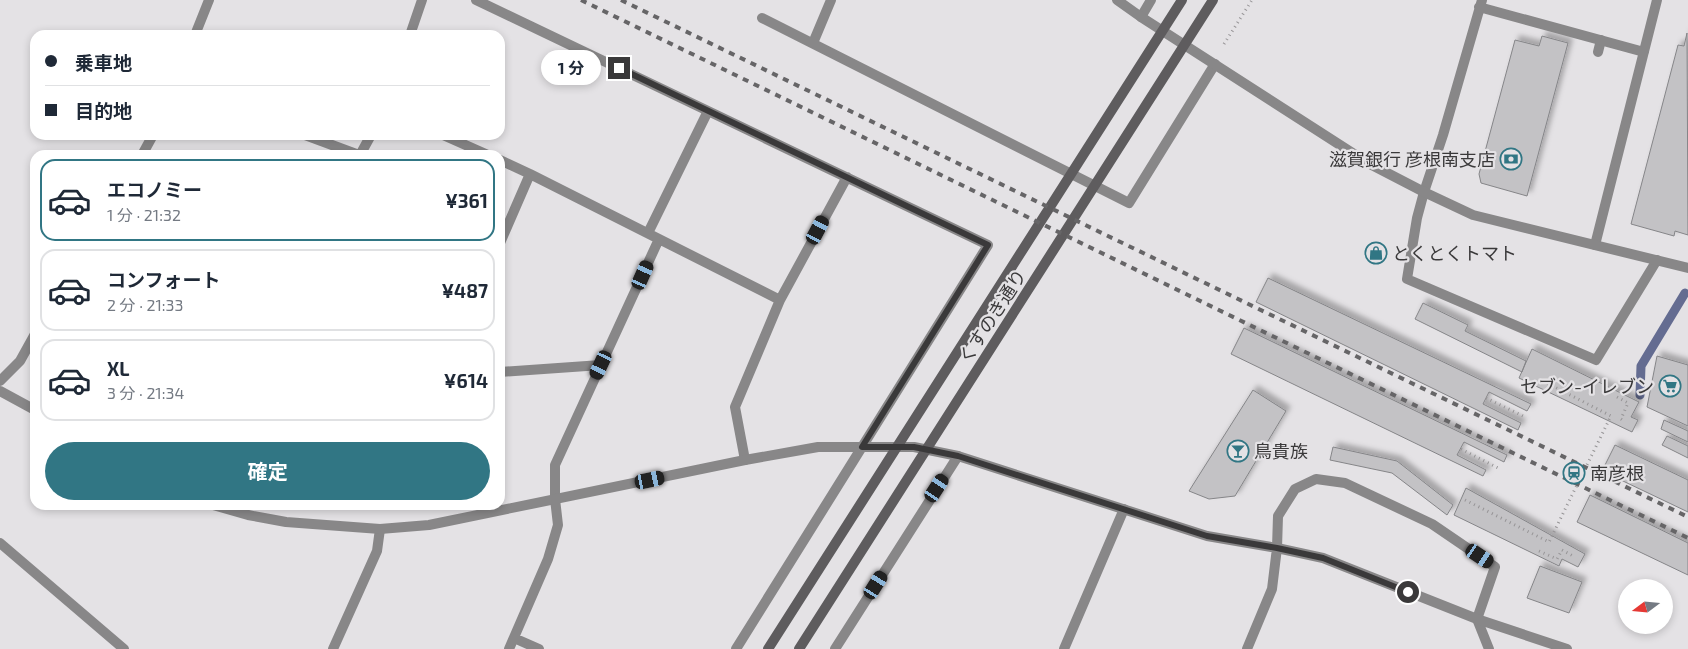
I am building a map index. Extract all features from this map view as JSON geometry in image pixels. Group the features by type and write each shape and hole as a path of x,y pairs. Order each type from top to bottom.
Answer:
{"main road":[{"name":"くすのき通り","path":"768,649 1182,0"},
{"name":"くすのき通り","path":"799,649 1213,0"}],"street":[{"path":"197,30 210,0"},
{"path":"412,30 422,0"},
{"path":"476,0 988,245 736,649"},
{"path":"813,43 831,0"},
{"path":"1117,0 1368,163 1473,215 1688,268"},
{"path":"1141,17 1151,0"},
{"path":"1595,245 1656,0"},
{"path":"1644,52 1481,3 1439,150 1417,218 1407,279 1596,360 1657,260"},
{"path":"762,18 1129,202 1214,64"},
{"path":"1598,52 1601,40"},
{"path":"648,233 708,111"},
{"path":"319,140 346,150"},
{"path":"454,140 477,150"},
{"path":"505,162 780,300"},
{"path":"505,232 530,174"},
{"path":"745,460 735,407 780,300 847,177"},
{"path":"509,649 548,559 558,525 555,499 555,465 659,239"},
{"path":"0,381 20,361 30,343"},
{"path":"505,372 601,365"},
{"path":"0,391 30,407"},
{"path":"505,509 745,460 818,447 914,447 958,456 1207,536 1323,558 1477,619 1567,649"},
{"path":"835,649 958,456"},
{"path":"1247,649 1272,589 1277,548 1278,516 1295,489 1316,479 1346,482 1432,524 1495,567 1477,619 1489,649"},
{"path":"1064,649 1124,508"},
{"path":"230,510 286,522 380,529 429,525 502,510"},
{"path":"333,649 377,551 380,529"},
{"path":"0,543 124,649"},
{"path":"514,638 539,649"}],"path":[{"path":"1224,44 1252,0"},
{"path":"1465,500 1550,542 1611,416 1543,381"},
{"path":"1617,397 1628,403 1621,419 1625,422"},
{"path":"1486,398 1525,417"},
{"path":"1461,449 1500,469"},
{"path":"1539,551 1557,560 1562,550 1574,557"}],"building":[{"path":"1687,33 1688,235 1675,231 1674,236 1631,224 1678,45 1684,46"},
{"path":"1542,36 1568,43 1527,196 1481,183 1479,174 1515,40 1539,46"},
{"path":"1268,278 1531,404 1527,411 1489,392 1483,404 1521,423 1518,430 1256,302"},
{"path":"1423,303 1468,325 1465,331 1526,361 1522,372 1415,319"},
{"path":"1244,328 1507,455 1504,462 1464,442 1457,455 1486,470 1483,476 1231,354"},
{"path":"1532,349 1639,402 1631,417 1638,420 1632,432 1519,378"},
{"name":"セブン-イレブン","path":"1657,356 1688,365 1688,426 1647,407"},
{"name":"鳥貴族","path":"1253,390 1286,411 1235,496 1209,499 1189,491"},
{"path":"1664,420 1688,431 1688,442 1661,429"},
{"path":"1667,436 1688,446 1688,458 1662,445"},
{"path":"1615,445 1688,480 1688,512 1602,471"},
{"path":"1333,447 1397,461 1453,505 1447,515 1392,473 1330,460"},
{"path":"1466,488 1585,554 1578,567 1562,559 1559,566 1454,515"},
{"path":"1590,495 1688,543 1688,575 1577,522"},
{"path":"1540,566 1582,582 1569,613 1527,598"}],"waterway":[{"path":"1640,395 1641,366 1685,293"}],"railway":[{"path":"581,0 1688,538"},
{"path":"621,0 1688,517"}],"place":[{"name":"滋賀銀行 彦根南支店","path":"1511,159"},
{"name":"とくとくトマト","path":"1376,253"},
{"name":"セブン-イレブン","path":"1670,386"},
{"name":"鳥貴族","path":"1238,451"},
{"name":"南彦根","path":"1574,473"}],"route":[{"path":"619,68 988,245 862,447 914,447 958,456 1207,536 1323,558 1408,592"}]}
